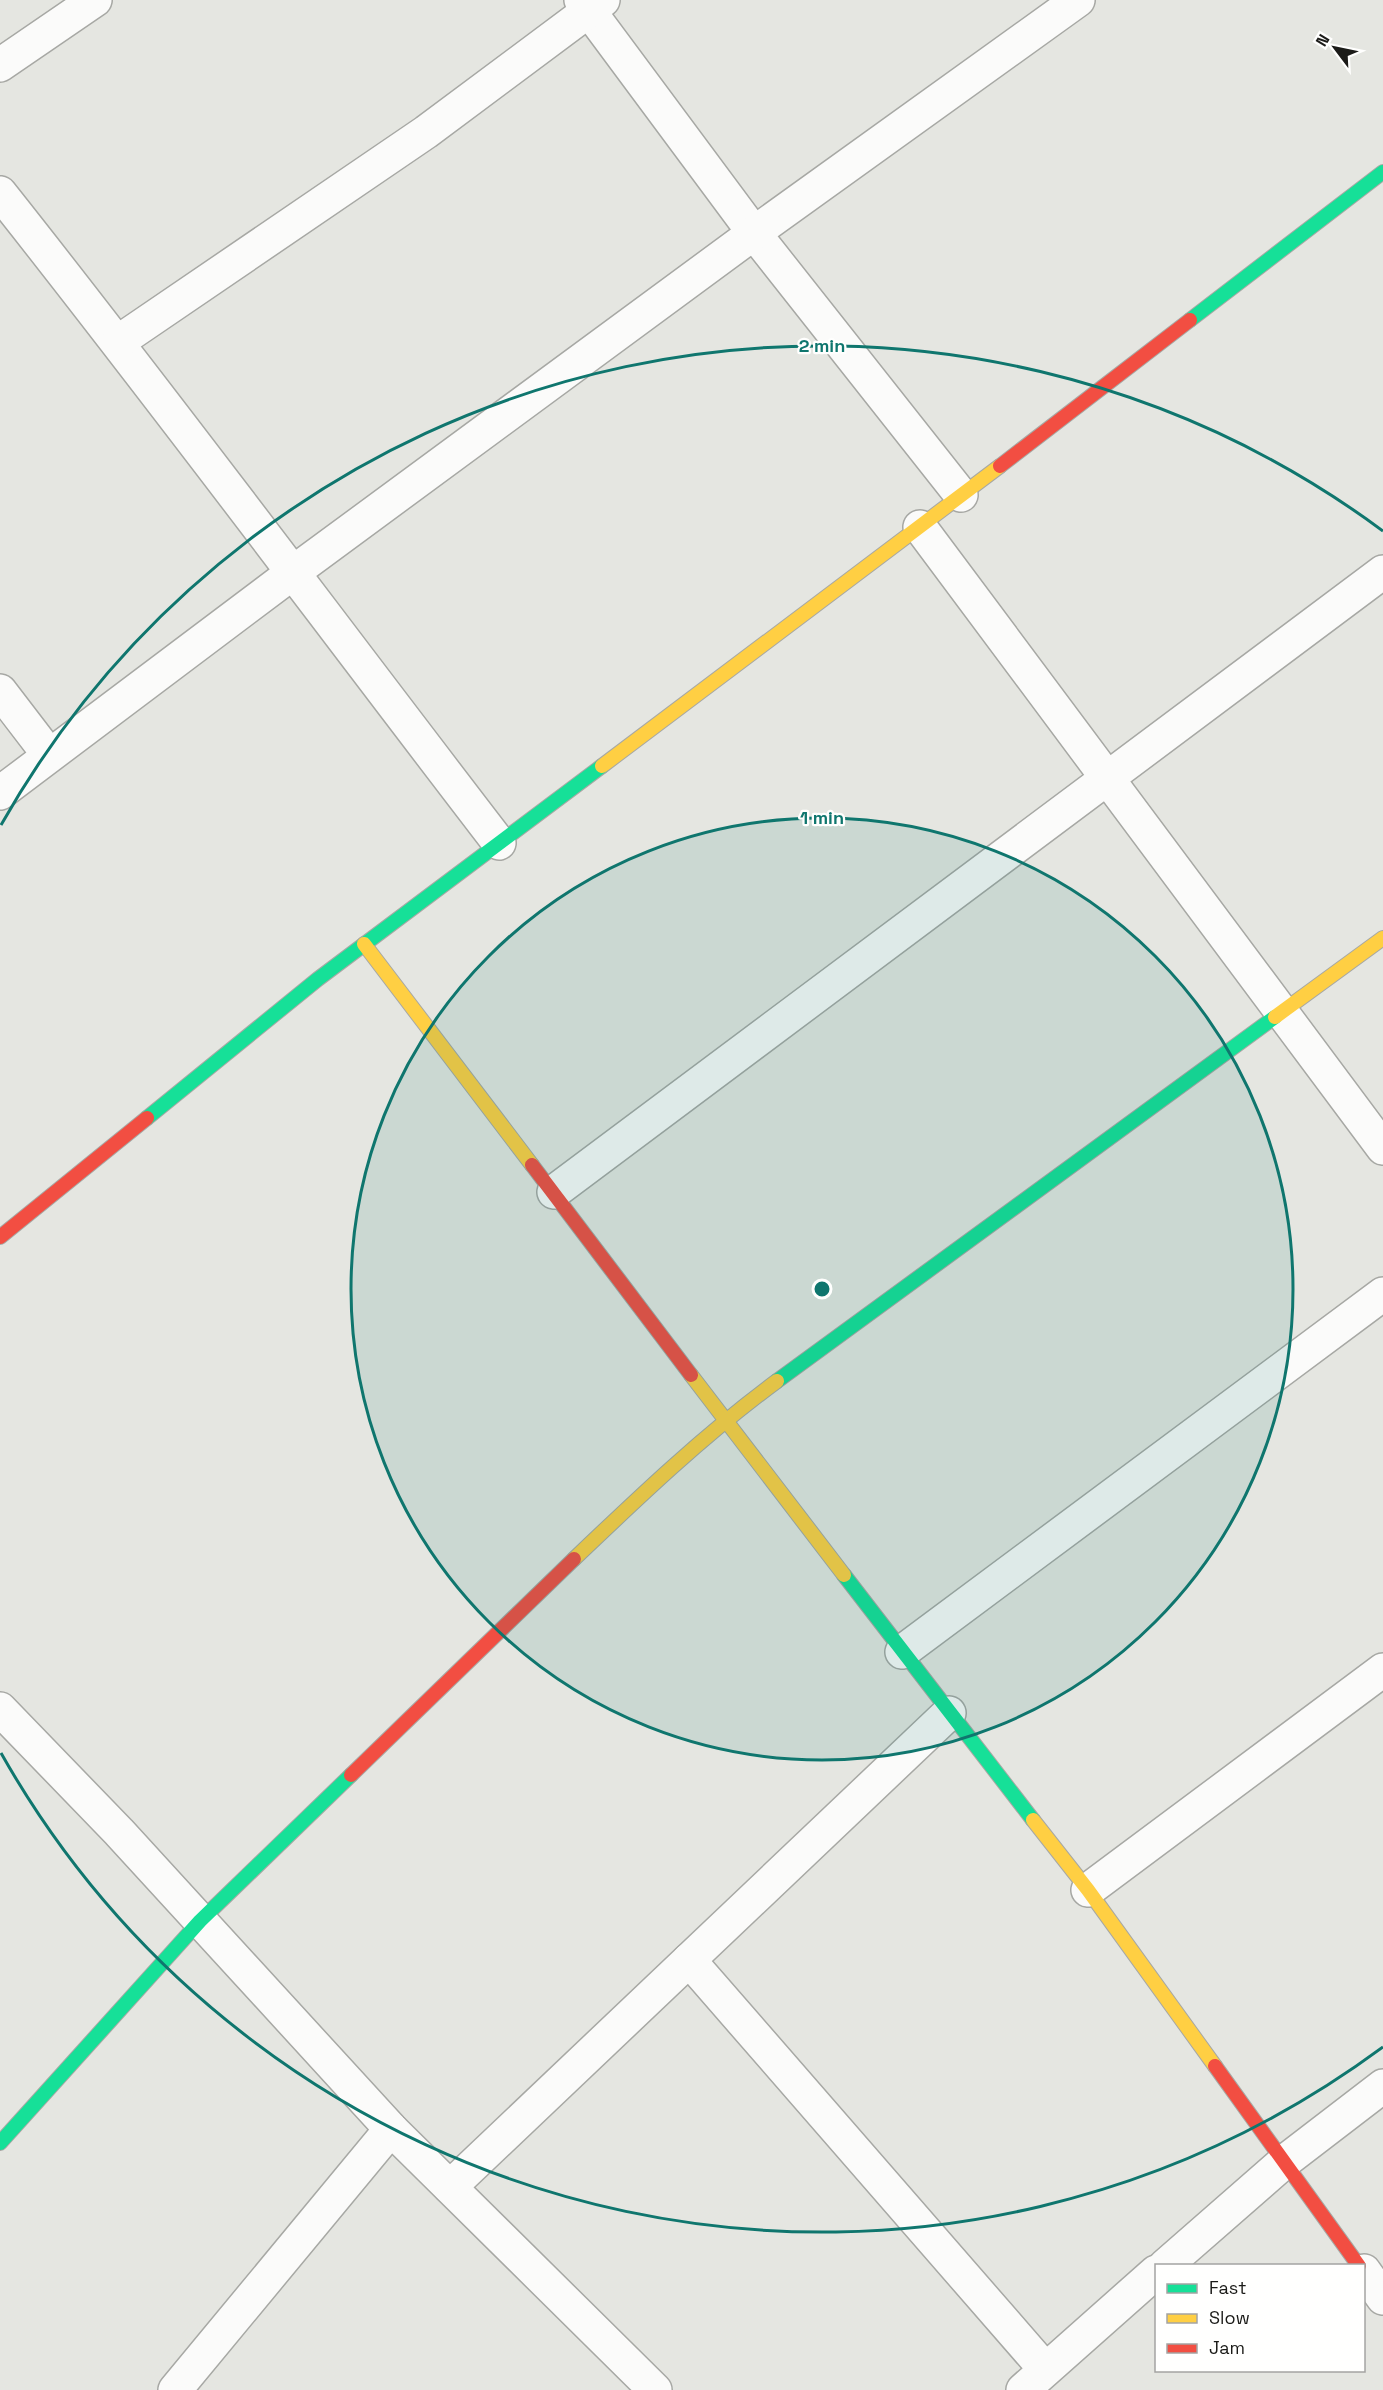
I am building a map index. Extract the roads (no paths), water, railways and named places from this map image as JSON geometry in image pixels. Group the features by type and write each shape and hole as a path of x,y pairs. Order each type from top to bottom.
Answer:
{"street":[{"path":"0,64 95,0"},
{"path":"0,793 291,574 754,233 1078,0"},
{"path":"118,342 426,132 591,4 754,233 961,495"},
{"path":"0,1237 364,944 920,527 1383,172"},
{"path":"0,193 118,342 291,574 498,843"},
{"path":"920,527 1383,1148"},
{"path":"554,1192 1383,572"},
{"path":"0,691 49,755"},
{"path":"0,2143 200,1921 660,1476 726,1419 1283,1014 1383,938"},
{"path":"364,944 902,1652 1088,1890 1358,2264"},
{"path":"902,1652 1383,1294"},
{"path":"1088,1890 1383,1670"},
{"path":"0,1709 200,1921 391,2129 655,2390"},
{"path":"450,2187 949,1713"},
{"path":"689,1960 1034,2379 1155,2273"},
{"path":"1166,2264 1284,2162 1383,2086"},
{"path":"186,2386 391,2129"},
{"path":"1365,2272 1383,2298"}]}
